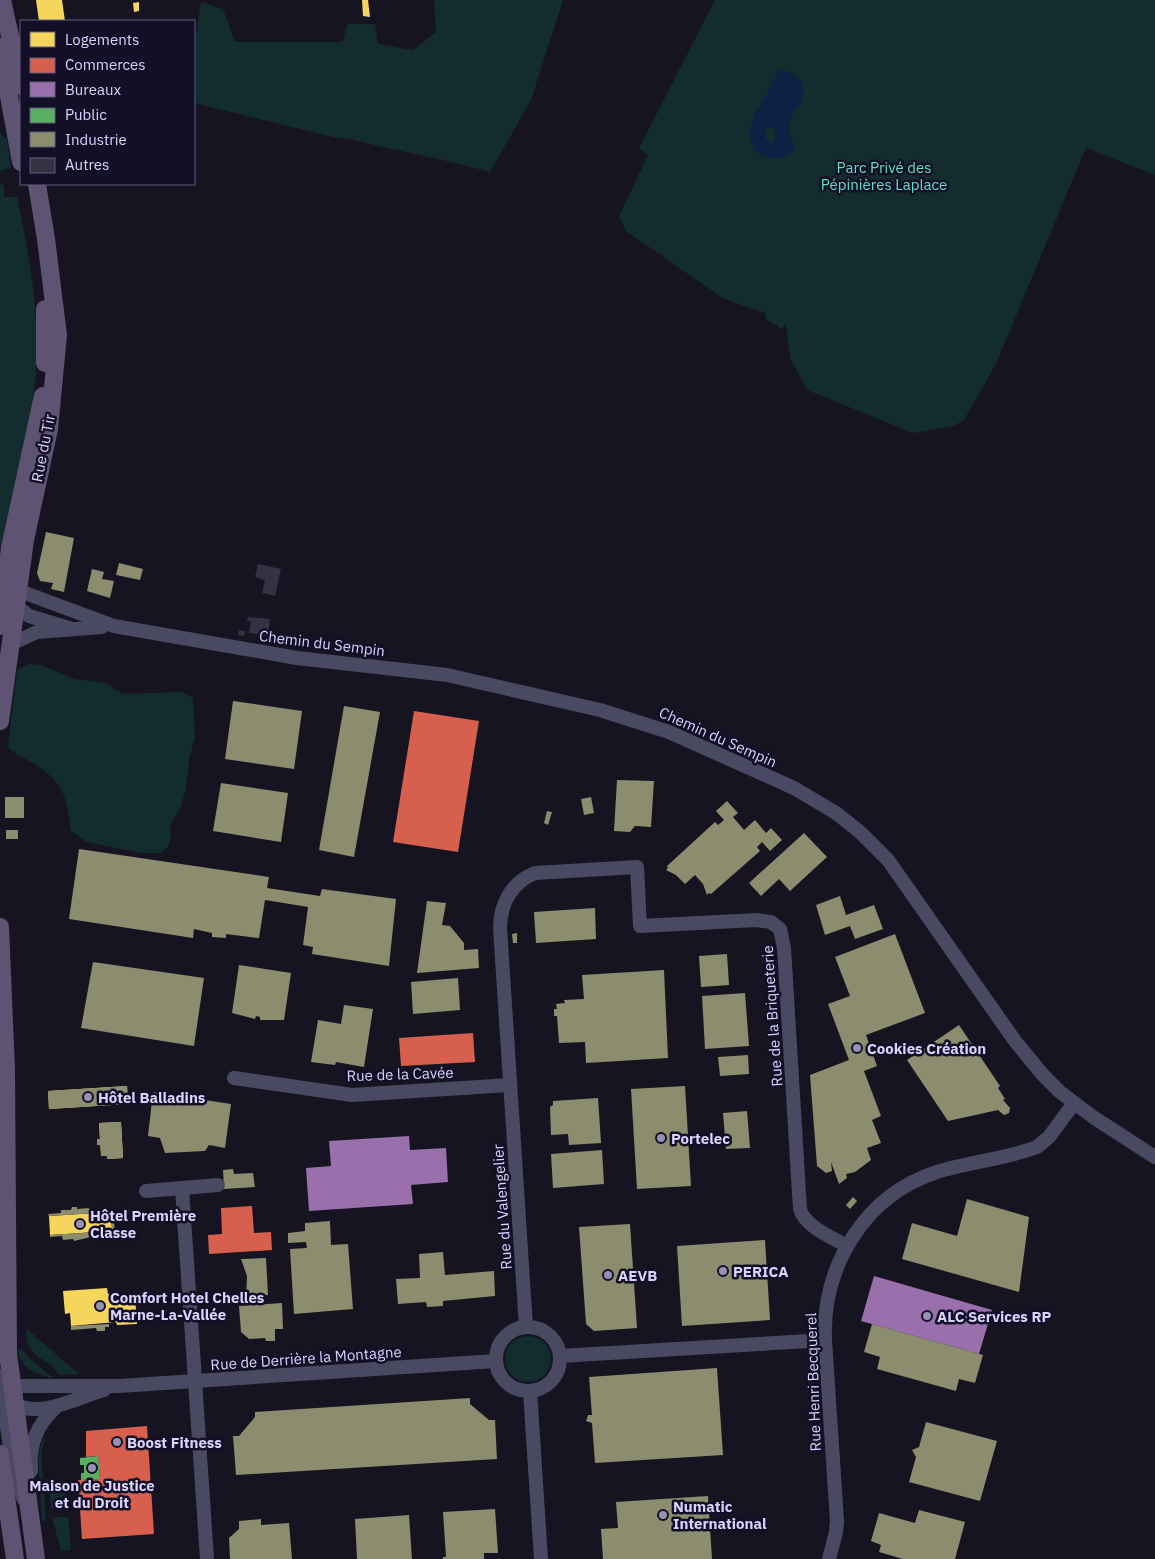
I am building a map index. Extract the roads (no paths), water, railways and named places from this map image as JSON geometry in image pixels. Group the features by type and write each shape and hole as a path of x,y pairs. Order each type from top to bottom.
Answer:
{"main road":[{"path":"2,0 20,81"},
{"path":"0,47 20,157"},
{"name":"Rue du Tir","path":"0,626 10,548 42,400 45,373 46,314 25,185"},
{"name":"Rue du Tir","path":"0,721 7,684 24,540 49,428 58,336 37,185"},
{"name":"Rue du Tir","path":"0,706 1,712"},
{"path":"0,927 6,1070 8,1354 5,1391 36,1559"},
{"path":"0,1454 16,1559"}],"street":[{"path":"16,598 10,596 24,507 29,459"},
{"name":"Chemin du Sempin","path":"16,598 114,626 297,658 448,675 600,710 668,732 794,788 836,812 875,845 900,876 1015,1041 1043,1075 1074,1103 1155,1156"},
{"name":"Chemin du Sempin","path":"16,598 29,616 69,628"},
{"name":"Chemin du Sempin","path":"11,644 37,632 69,628 114,626"},
{"name":"Rue de la Briqueterie","path":"510,1084 500,919 509,894 524,877 535,873 637,867 640,926 756,920 771,922 780,929 783,941 801,1214 809,1222 847,1246"},
{"name":"Rue de la Cavée","path":"234,1078 352,1095 510,1084"},
{"name":"Rue du Valengelier","path":"510,1084 526,1327"},
{"name":"Rue Henri Becquerel","path":"828,1559 836,1532 837,1520 825,1340 828,1293 838,1262 868,1217 899,1190 938,1172 1037,1147 1049,1137 1074,1103"},
{"path":"146,1191 218,1185"},
{"path":"182,1188 207,1559"},
{"path":"0,1202 7,1238"},
{"path":"526,1327 538,1328 549,1334 555,1341 560,1356 558,1372 552,1380 544,1387 530,1391 516,1389 505,1382 499,1374 496,1361 497,1350 502,1340 510,1332 526,1327"},
{"path":"560,1356 825,1340"},
{"name":"Rue de Derrière la Montagne","path":"5,1391 119,1386 496,1361"},
{"name":"Rue de Derrière la Montagne","path":"5,1391 35,1409 55,1408 119,1386"},
{"path":"530,1391 541,1559"},
{"path":"36,1559 30,1459 32,1443 44,1418 55,1408"}],"water":[{"path":"778,71 788,71 800,80 803,94 801,102 790,119 789,127 793,151 784,157 769,158 755,151 750,130 757,110","holes":["767,128 775,128 775,141 770,143 764,136"]}],"place":[{"name":"Cookies Création","path":"857,1048"},
{"name":"Hôtel Balladins","path":"88,1097"},
{"name":"Portelec","path":"661,1138"},
{"name":"Hôtel Première Classe","path":"80,1224"},
{"name":"PERICA","path":"723,1271"},
{"name":"AEVB","path":"608,1275"},
{"name":"Comfort Hotel Chelles Marne-La-Vallée","path":"100,1306"},
{"name":"ALC Services RP","path":"927,1316"},
{"name":"Boost Fitness","path":"117,1442"},
{"name":"Maison de Justice et du Droit","path":"92,1468"},
{"name":"Numatic International","path":"663,1515"}],"park label":[{"name":"Parc Privé des Pépinières Laplace","path":"884,176"}]}
